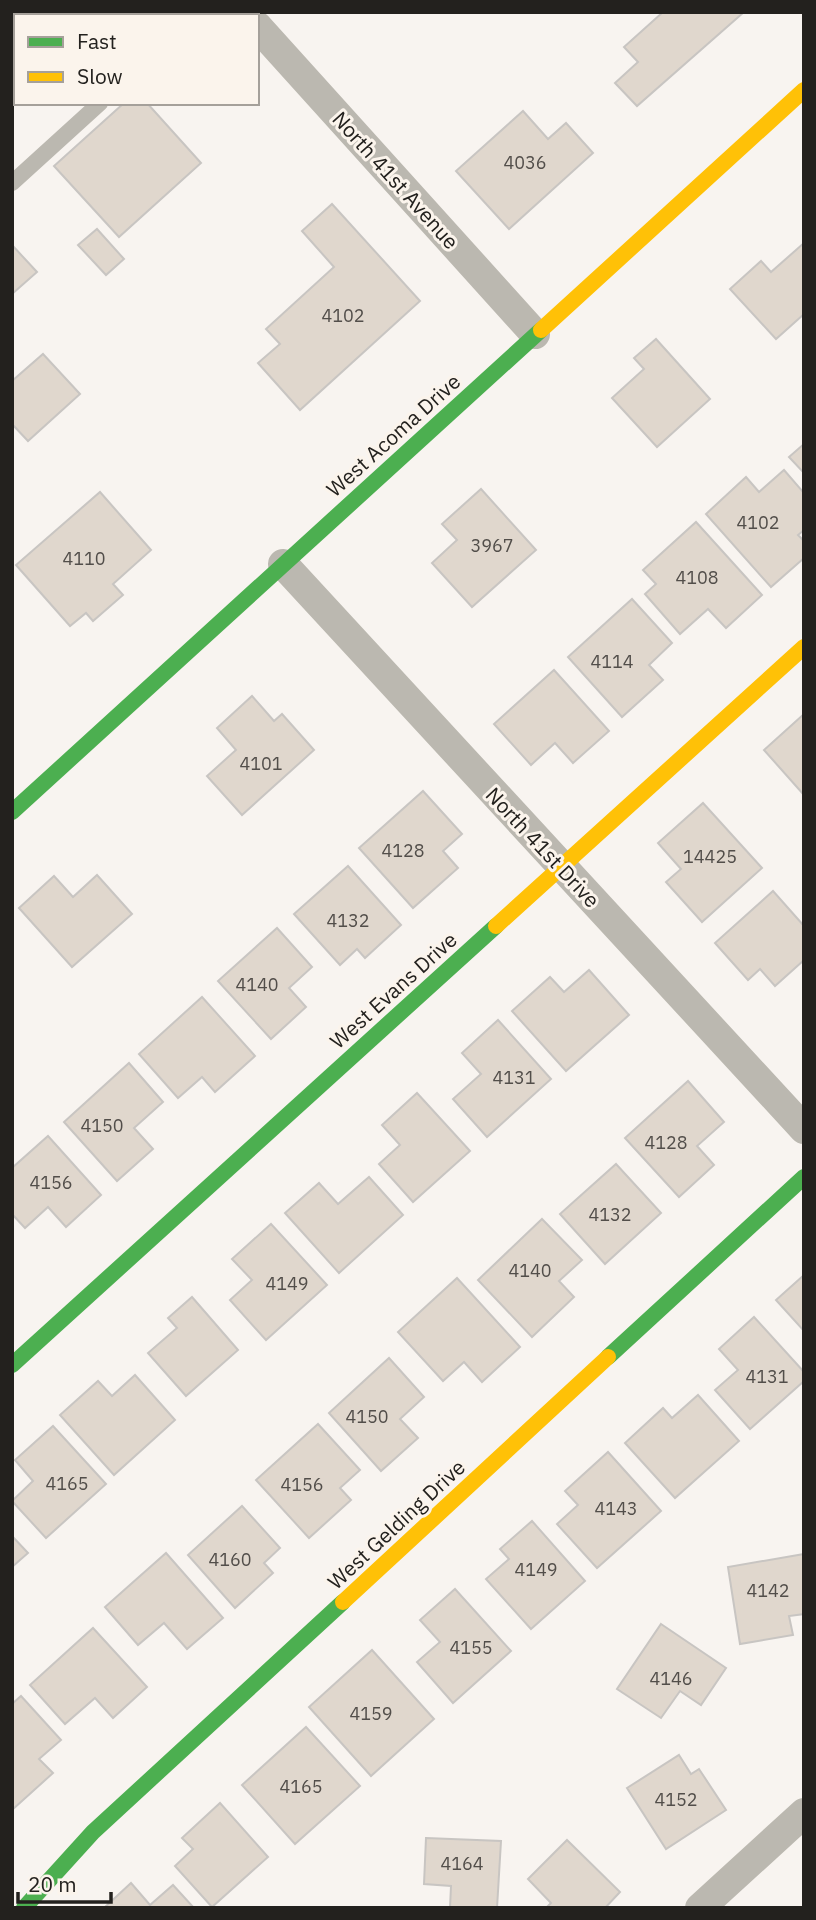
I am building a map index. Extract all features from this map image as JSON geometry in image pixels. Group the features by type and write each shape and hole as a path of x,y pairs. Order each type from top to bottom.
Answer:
{"street":[{"name":"North 41st Avenue","path":"259,28 535,334"},
{"name":"West Acoma Drive","path":"12,812 804,90"},
{"name":"North 41st Drive","path":"283,564 804,1129"},
{"name":"West Evans Drive","path":"12,1365 804,646"},
{"name":"West Gelding Drive","path":"24,1908 93,1832 804,1177"},
{"path":"700,1908 804,1813"}],"lane":[{"path":"12,183 98,105"}],"building":[{"path":"663,12 744,12 637,106 615,83 638,62 624,47"},
{"path":"122,105 149,105 201,163 119,237 54,166"},
{"path":"523,111 548,139 566,123 593,153 509,229 456,171"},
{"path":"332,204 420,301 300,410 258,363 280,344 266,329 334,267 302,231"},
{"path":"97,229 124,259 106,275 78,245"},
{"path":"804,243 804,314 776,339 730,289 761,261 771,272"},
{"path":"12,245 37,272 12,294"},
{"path":"656,339 710,399 657,447 612,398 644,369 634,358"},
{"path":"43,354 80,394 28,441 12,424 12,381"},
{"path":"804,444 804,473 789,457"},
{"path":"784,470 804,493 804,530 798,535 804,541 804,558 771,587 706,514 746,477 759,492"},
{"path":"481,489 536,550 472,607 432,563 457,540 442,524"},
{"path":"100,492 151,550 113,584 123,595 93,621 86,613 70,626 16,565"},
{"path":"696,522 762,595 726,628 708,609 680,634 645,594 656,584 643,570"},
{"path":"632,599 672,643 649,665 663,680 622,717 568,657"},
{"path":"554,670 609,731 573,763 555,743 531,765 494,724"},
{"path":"252,696 274,721 282,714 314,750 242,815 207,776 236,750 217,728"},
{"path":"804,714 804,795 764,750"},
{"path":"423,791 462,834 443,851 458,868 413,908 359,848"},
{"path":"703,803 762,868 702,922 666,882 681,869 658,843"},
{"path":"348,866 401,925 365,958 357,949 340,965 294,914"},
{"path":"97,875 132,914 72,967 19,908 54,876 73,897"},
{"path":"773,891 804,926 804,960 775,986 760,969 748,980 715,943"},
{"path":"277,928 312,967 289,988 306,1007 271,1039 218,981"},
{"path":"589,970 629,1015 566,1071 512,1011 550,977 564,992"},
{"path":"202,997 255,1056 215,1092 202,1077 178,1098 139,1054"},
{"path":"498,1020 551,1079 487,1137 453,1099 481,1074 462,1053"},
{"path":"129,1063 163,1102 134,1128 153,1149 117,1181 64,1122"},
{"path":"688,1081 724,1122 697,1146 714,1165 679,1197 625,1138"},
{"path":"417,1093 470,1151 413,1202 379,1164 400,1145 382,1125"},
{"path":"48,1136 101,1195 66,1227 48,1207 25,1228 12,1214 12,1168"},
{"path":"616,1164 661,1213 605,1264 560,1214"},
{"path":"369,1177 403,1215 339,1273 285,1213 319,1183 338,1204"},
{"path":"542,1219 582,1260 559,1281 574,1297 532,1337 478,1280"},
{"path":"271,1224 327,1285 266,1340 230,1300 252,1280 232,1259"},
{"path":"804,1275 804,1331 776,1300"},
{"path":"457,1278 520,1347 482,1382 464,1362 443,1381 398,1332"},
{"path":"192,1297 238,1350 186,1396 148,1353 177,1328 168,1318"},
{"path":"754,1317 804,1372 804,1381 750,1429 715,1390 738,1370 719,1349"},
{"path":"389,1358 424,1397 400,1419 418,1438 381,1471 329,1413"},
{"path":"135,1375 175,1420 114,1475 60,1415 98,1381 112,1396"},
{"path":"698,1395 739,1441 675,1498 625,1443 663,1408 672,1418"},
{"path":"318,1424 360,1470 340,1488 351,1500 309,1538 256,1480"},
{"path":"53,1426 106,1484 46,1538 12,1501 33,1481 15,1460"},
{"path":"608,1452 661,1511 597,1568 557,1524 578,1505 565,1491"},
{"path":"242,1506 280,1548 264,1563 273,1573 235,1608 188,1555"},
{"path":"532,1521 585,1581 531,1629 486,1579 509,1559 500,1549"},
{"path":"12,1536 28,1553 12,1567"},
{"path":"166,1553 223,1618 187,1649 164,1623 138,1645 105,1607"},
{"path":"804,1554 804,1614 789,1616 793,1635 740,1644 728,1567"},
{"path":"455,1589 511,1651 453,1703 417,1662 440,1642 420,1620"},
{"path":"661,1624 726,1668 701,1705 680,1691 661,1718 617,1689"},
{"path":"93,1628 147,1687 113,1718 95,1698 65,1724 30,1685"},
{"path":"372,1650 434,1719 371,1776 309,1707"},
{"path":"21,1696 61,1740 39,1759 53,1773 12,1810 12,1704"},
{"path":"306,1727 360,1786 295,1844 242,1785"},
{"path":"679,1755 691,1774 699,1769 726,1810 666,1849 627,1788"},
{"path":"220,1803 268,1857 212,1907 175,1866 193,1849 182,1838"},
{"path":"426,1838 501,1841 497,1908 450,1908 451,1886 424,1884"},
{"path":"567,1840 620,1892 605,1908 546,1908 551,1903 528,1879"},
{"path":"131,1883 150,1905 173,1885 194,1908 104,1908"}],"traffic: fast":[{"path":"12,812 541,330"},
{"path":"12,1365 496,926"},
{"path":"608,1357 804,1177"},
{"path":"24,1908 93,1832 343,1602"}],"traffic: slow":[{"path":"541,330 804,90"},
{"path":"496,926 804,647"},
{"path":"343,1602 608,1357"}]}
